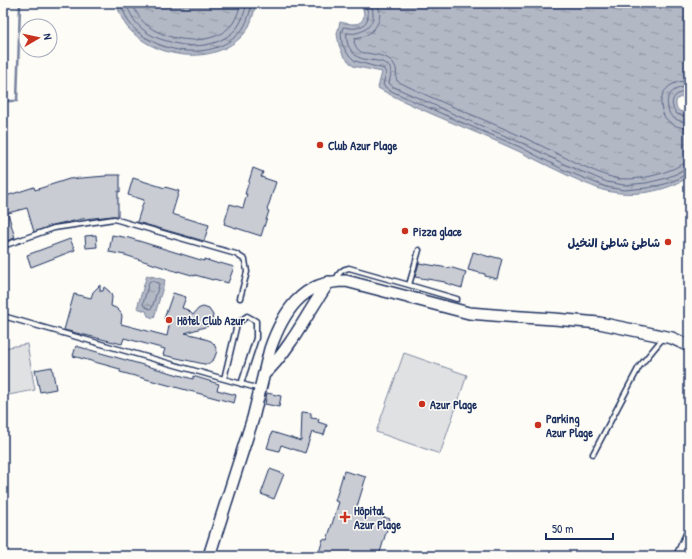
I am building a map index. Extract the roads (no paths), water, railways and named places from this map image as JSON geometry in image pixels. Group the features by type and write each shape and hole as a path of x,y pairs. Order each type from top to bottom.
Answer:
{"street":[{"path":"209,556 253,418 273,341 291,306 302,295 314,287 346,280 469,313 599,323 672,338 689,346"},
{"path":"264,373 273,366 280,357 333,282"},
{"path":"678,556 689,532"}],"lane":[{"path":"3,246 54,228 114,219 236,254 245,260 247,272 240,298"},
{"path":"409,285 419,250"},
{"path":"333,282 339,272 349,268 457,300"},
{"path":"3,316 260,389"},
{"path":"224,379 237,324 247,316 256,321 256,338 241,384"},
{"path":"592,454 639,367 664,337"}],"water":[{"path":"116,3 256,3 249,27 244,34 232,44 217,51 201,55 185,55 154,47 140,39 126,25"},
{"path":"352,3 689,3 689,96 677,99 676,104 679,111 689,114 689,177 660,190 649,192 617,193 604,190 578,180 518,151 420,109 387,93 378,88 382,72 353,66 343,55 339,45 337,34 340,22 357,24 362,21 364,16 362,7"},
{"path":"147,275 165,280 154,318 148,316 146,311 137,308"}],"waterway":[{"path":"3,99 17,101 20,5"}],"place":[{"name":"Club Azur Plage","path":"320,145"},
{"name":"Pizza glace","path":"405,231"},
{"name":"شاطئ شاطئ النخيل","path":"668,242"},
{"name":"Hôtel Club Azur","path":"169,320"},
{"name":"Azur Plage","path":"422,404"},
{"name":"Parking Azur Plage","path":"538,425"},
{"name":"Hôpital Azur Plage","path":"345,517"}]}
